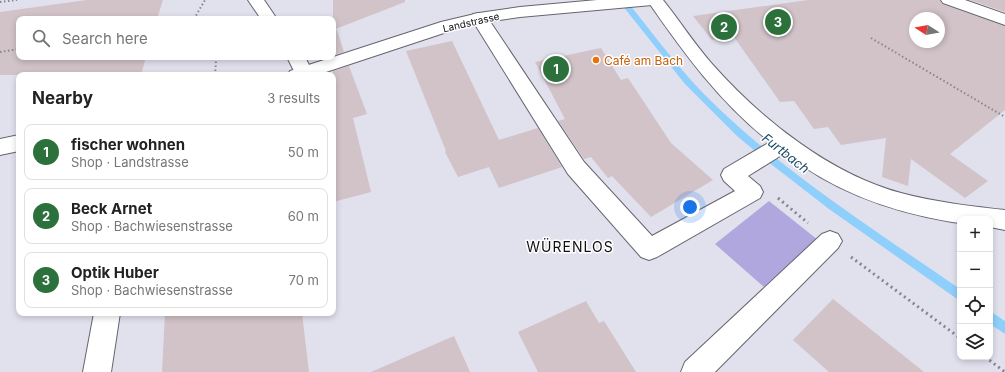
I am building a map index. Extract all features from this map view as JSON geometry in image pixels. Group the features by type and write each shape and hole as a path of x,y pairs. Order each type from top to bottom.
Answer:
{"street":[{"path":"256,0 267,16"},
{"path":"648,0 707,70 780,145 840,178 887,197 928,208 1005,220"},
{"name":"Landstrasse","path":"307,72 447,26 479,18 520,12 608,5 648,0"},
{"path":"949,0 1005,20"},
{"path":"479,18 576,168 649,250 752,192 732,175 780,145"},
{"path":"297,60 300,72"},
{"path":"0,146 16,143"},
{"path":"695,372 830,241"},
{"path":"96,372 106,316"}],"path":[{"path":"0,2 18,0"},
{"path":"196,16 205,0"},
{"path":"871,38 1005,117"},
{"path":"0,52 16,49"},
{"path":"214,72 217,60"},
{"path":"989,360 1005,372"}],"shaded area":[{"path":"769,201 818,240 764,287 715,244"}],"building":[{"path":"87,0 163,0 158,16 16,16 16,60 145,60 142,72 16,72 16,75 0,75 0,12"},
{"path":"333,0 405,0 405,2 336,29 336,16 333,16"},
{"path":"808,0 940,0 942,4 1005,26 1005,110 950,154 988,181 965,198 911,159 908,186 882,177 886,138 841,145 828,127 814,129 794,101 780,102 734,37 712,40 693,16"},
{"path":"970,0 1005,0 1005,12"},
{"path":"336,30 344,52 336,54"},
{"path":"452,41 499,140 538,128 562,167 499,188 489,167 458,177 445,152 446,151 406,51"},
{"path":"601,48 621,80 628,78 671,143 713,180 651,217 612,176 608,178 591,157 584,159 558,121 565,119 535,62"},
{"path":"349,66 367,114 353,118 371,192 336,201 336,72 333,71"},
{"path":"833,299 924,372 829,372 793,340"},
{"path":"586,301 599,323 604,321 636,372 538,372 518,332"},
{"path":"165,316 302,316 309,372 162,372"},
{"path":"454,336 470,372 371,372"}],"waterway":[{"name":"Furtbach","path":"622,0 688,82 740,133 801,183 832,206 957,294"},
{"name":"Furtbach","path":"993,319 1005,328"}],"place":[{"name":"Optik Huber","path":"778,22"},
{"name":"Beck Arnet","path":"724,27"},
{"name":"Café am Bach","path":"596,60"},
{"name":"fischer wohnen","path":"556,69"}],"district":[{"name":"WÜRENLOS","path":"570,246"}]}
